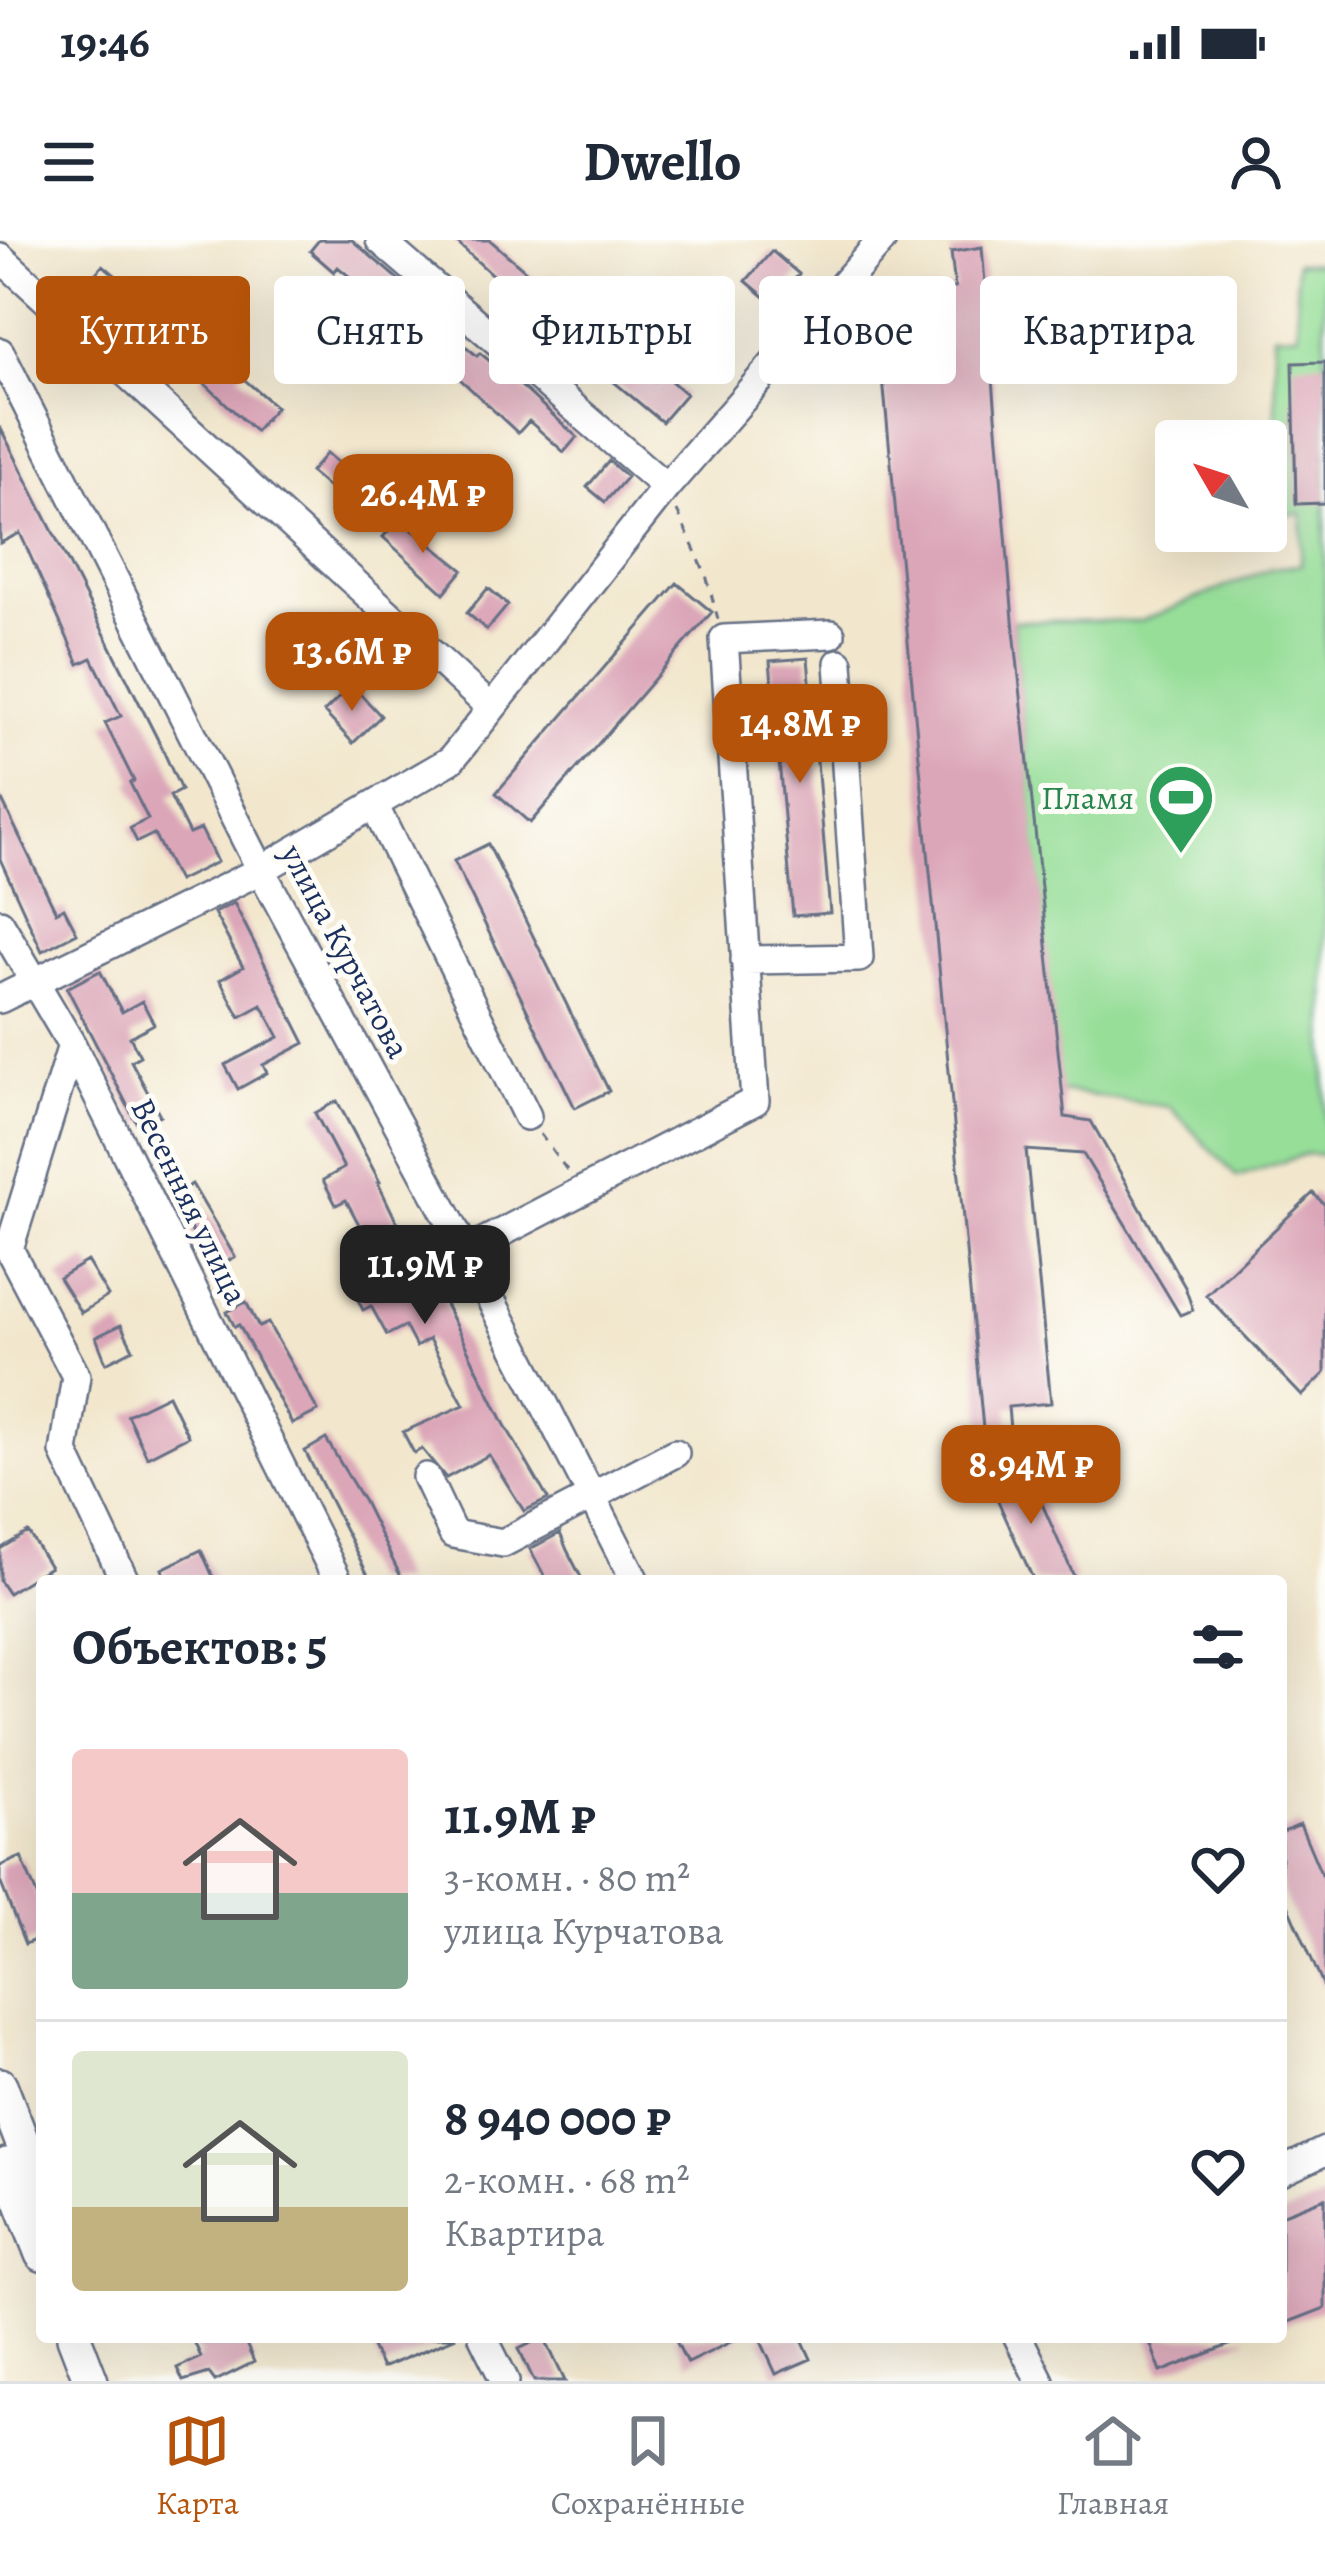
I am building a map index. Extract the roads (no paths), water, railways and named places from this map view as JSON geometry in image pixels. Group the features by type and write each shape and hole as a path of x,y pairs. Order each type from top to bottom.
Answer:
{"main road":[{"path":"0,2085 36,2178"},
{"path":"0,2146 36,2239"},
{"path":"76,2343 92,2381"},
{"path":"100,2343 114,2381"}],"street":[{"path":"380,240 666,487"},
{"path":"0,999 261,870 451,760 666,487 882,240"},
{"path":"0,257 491,708"},
{"name":"улица Курчатова","path":"0,352 261,870 466,1251 632,1575"},
{"path":"466,1251 755,1101 724,640 832,634"},
{"path":"746,960 859,958 839,663"},
{"path":"374,805 526,1116"},
{"name":"Весенняя улица","path":"0,922 72,1045 335,1575"},
{"path":"72,1045 10,1249 76,1376 64,1452 122,1575"},
{"path":"426,1477 453,1534 503,1543 675,1453"},
{"path":"1287,2169 1325,2151"},
{"path":"486,2343 505,2381"},
{"path":"1021,2343 1040,2381"}],"place":[{"name":"Пламя","path":"1181,856"}]}
